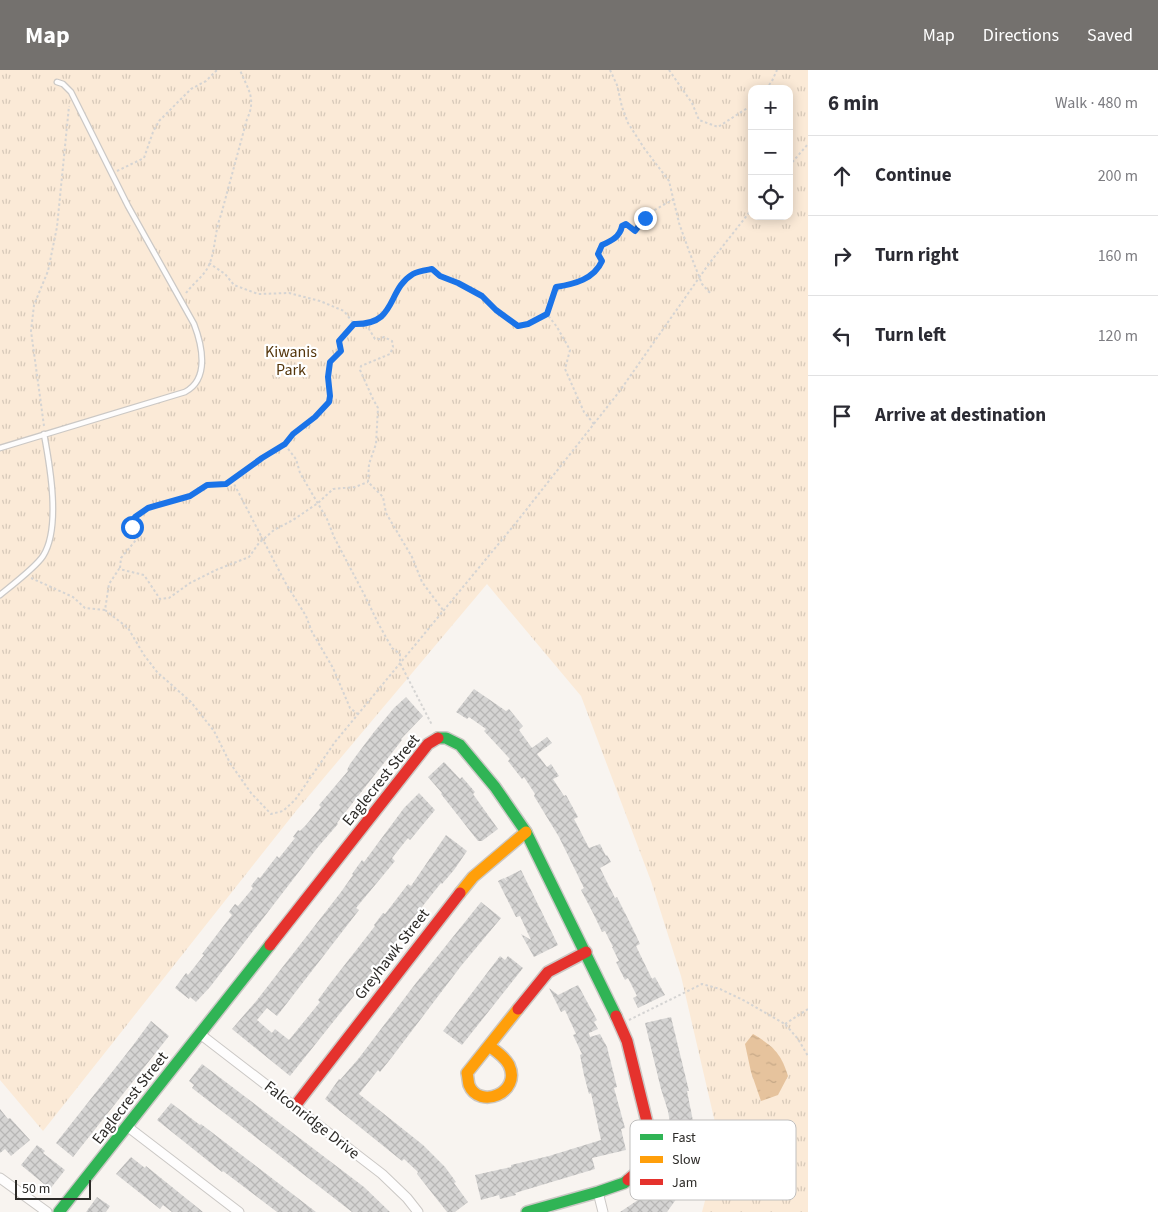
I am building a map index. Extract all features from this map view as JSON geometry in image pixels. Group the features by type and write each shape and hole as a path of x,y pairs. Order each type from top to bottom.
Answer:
{"street":[{"name":"Eaglecrest Street","path":"59,1212 128,1127 428,744 438,738 446,738 460,745 495,787 526,832 620,1024 627,1041 646,1120"},
{"name":"Greyhawk Street","path":"295,1106 473,877 526,832"},
{"path":"489,1046 506,1060 511,1071 510,1084 507,1089 497,1096 484,1097 473,1091 467,1079 467,1073 548,972 586,952"},
{"name":"Falconridge Drive","path":"200,1034 382,1174 408,1198 418,1212"},
{"path":"128,1127 239,1212"},
{"path":"0,1178 47,1212"},
{"name":"Eaglecrest Street","path":"527,1212 598,1192 624,1183 630,1178"},
{"path":"598,1192 603,1212"}],"lane":[{"path":"0,448 190,390 199,378 202,365 198,333 128,206 71,92 63,84 57,82"},
{"path":"0,596 42,557 49,537 52,496 50,468 44,434"}],"path":[{"path":"111,173 144,158 159,121 191,89 206,81 217,70"},
{"path":"181,300 206,270 209,263 217,226 252,103 248,87 240,70"},
{"path":"610,70 618,86 622,107 628,123 644,148 670,181 679,223 702,284 710,293"},
{"path":"669,70 692,103 699,120 718,127 748,108"},
{"path":"769,85 777,70"},
{"path":"44,434 31,331 34,305 48,271 57,227 71,92"},
{"path":"793,161 808,144"},
{"path":"105,610 109,584 119,569 121,558 136,540 132,527 135,517 148,508 190,496 207,485 226,484 285,444 293,434 315,417 329,402 328,377 330,362 341,351 339,341 354,324 366,324 386,315 402,285 413,273 432,269 440,276 482,296 496,310 518,326 528,324 547,314 556,287 579,283 598,269 602,261 598,254 602,245 612,241 621,232 622,226 626,224 635,231 653,211 674,199"},
{"path":"24,574 73,597 85,608 105,610 128,628 157,672 191,702 214,732 230,763 251,793 271,814 283,811 296,800 335,742 515,524 619,392 699,277 748,214"},
{"path":"209,263 225,274 234,285 258,294 289,293 320,301 344,311 354,324"},
{"path":"547,314 570,350 565,369 584,412 594,424"},
{"path":"366,324 375,338 380,339 384,337 392,341 393,347 390,354 361,366 360,370 372,399 378,408 376,444 368,464 368,482 383,497 386,513 412,557 422,582 444,611"},
{"path":"285,444 296,459 300,473 318,503 378,623 392,648 400,654 400,663 432,725"},
{"path":"232,479 264,539 284,582 306,616 312,632 333,668 350,708 358,714"},
{"path":"119,569 144,575 160,599 169,598 190,583 249,557 259,543 274,530 318,503 333,489 368,482"},
{"path":"620,1024 702,984 720,989 743,1000 785,1024 798,1039 808,1056"},
{"path":"785,1024 808,1009"}],"green space":[{"name":"Kiwanis Park","path":"0,70 808,70 808,1212 702,1212 705,1200 796,1200 796,1120 714,1120 681,976 651,881 581,696 487,584 296,811 43,1131 0,1080"}],"water":[{"path":"753,1034 766,1042 775,1051 782,1061 788,1076 778,1095 761,1101 751,1072 745,1044"}],"building":[{"path":"474,689 506,711 509,709 523,726 519,730 532,748 547,737 552,743 537,754 547,767 551,764 559,776 553,779 564,796 566,795 578,817 574,819 589,848 600,844 611,862 600,868 615,898 617,897 640,944 636,946 652,979 655,977 665,995 638,1008 633,998 637,996 628,978 625,980 616,962 619,961 613,947 605,931 602,932 581,890 584,888 559,837 534,796 535,794 524,777 522,779 508,761 510,759 484,731 486,729 469,717 467,719 456,712"},
{"path":"406,697 423,716 401,739 338,824 318,847 210,987 196,1002 190,997 189,999 175,988 186,973 188,975 204,955 202,954 232,915 229,912 235,904 238,906 253,888 251,886 258,877 260,878 277,856 279,858 295,838 293,837 298,830 300,831 306,825 321,807 319,805 348,771 350,764 374,732"},
{"path":"444,762 460,779 462,777 475,792 473,794 498,829 482,841 478,841 428,777"},
{"path":"419,793 435,810 392,858 395,861 356,908 359,910 277,1016 267,1008 257,1020 272,1033 275,1029 289,1040 320,1002 318,1000 383,913 385,914 408,884 411,886 446,835 467,851 454,870 441,883 290,1076 232,1029 257,1000 341,892 362,860 364,862 404,808"},
{"path":"521,870 558,945 534,957 521,934 531,940 520,916 516,917 498,881 504,878 507,881 505,878"},
{"path":"481,902 501,918 461,966 380,1072 378,1070 359,1094 423,1145 445,1167 468,1202 455,1212 447,1212 417,1174 418,1172 404,1159 402,1161 325,1099"},
{"path":"500,956 505,960 508,956 523,968 462,1045 443,1031"},
{"path":"578,985 597,1020 594,1022 598,1029 589,1033 590,1037 600,1034 607,1047 617,1087 614,1088 625,1128 621,1129 626,1150 592,1158 595,1169 515,1193 516,1195 500,1199 499,1195 481,1200 475,1175 511,1167 511,1165 601,1140 591,1093 589,1094 584,1075 580,1055 582,1054 573,1035 576,1034 565,1010 561,1012 549,988 558,995"},
{"path":"671,1017 689,1091 687,1091 693,1120 670,1120 645,1023"},
{"path":"151,1021 169,1036 73,1157 56,1143"},
{"path":"202,1064 364,1187 390,1212 352,1212 192,1088 194,1085 189,1081"},
{"path":"171,1103 316,1212 277,1212 222,1172 157,1120"},
{"path":"0,1109 30,1140 11,1156 5,1149 0,1153"},
{"path":"37,1145 45,1151 43,1153 65,1170 50,1189 21,1165"},
{"path":"131,1157 145,1168 146,1166 203,1212 172,1212 163,1205 160,1209 116,1174"},
{"path":"97,1197 110,1206 106,1212 86,1212"},
{"path":"638,1200 676,1200 667,1212 620,1212"}],"traffic: fast":[{"path":"438,738 446,738 460,745 495,787 526,832 616,1016"},
{"path":"59,1212 270,945"},
{"path":"527,1212 598,1192 628,1180"}],"traffic: slow":[{"path":"460,893 473,877 526,832"},
{"path":"489,1046 505,1059 509,1065 511,1075 510,1083 505,1090 498,1095 489,1097 481,1096 474,1092 469,1085 467,1073 518,1009"}],"traffic: jam":[{"path":"270,945 428,744 438,738"},
{"path":"295,1106 460,893"},
{"path":"518,1009 548,972 586,952"},
{"path":"616,1016 627,1041 647,1120"}],"route":[{"path":"132,527 135,517 148,508 190,496 207,485 226,484 285,444 293,434 315,417 329,402 328,377 330,362 341,351 339,341 354,324 366,324 386,315 402,285 413,273 432,269 440,276 482,296 496,310 518,326 528,324 547,314 556,287 579,283 598,269 602,261 598,254 602,245 612,241 621,232 622,226 626,224 635,231 645,218"}]}
